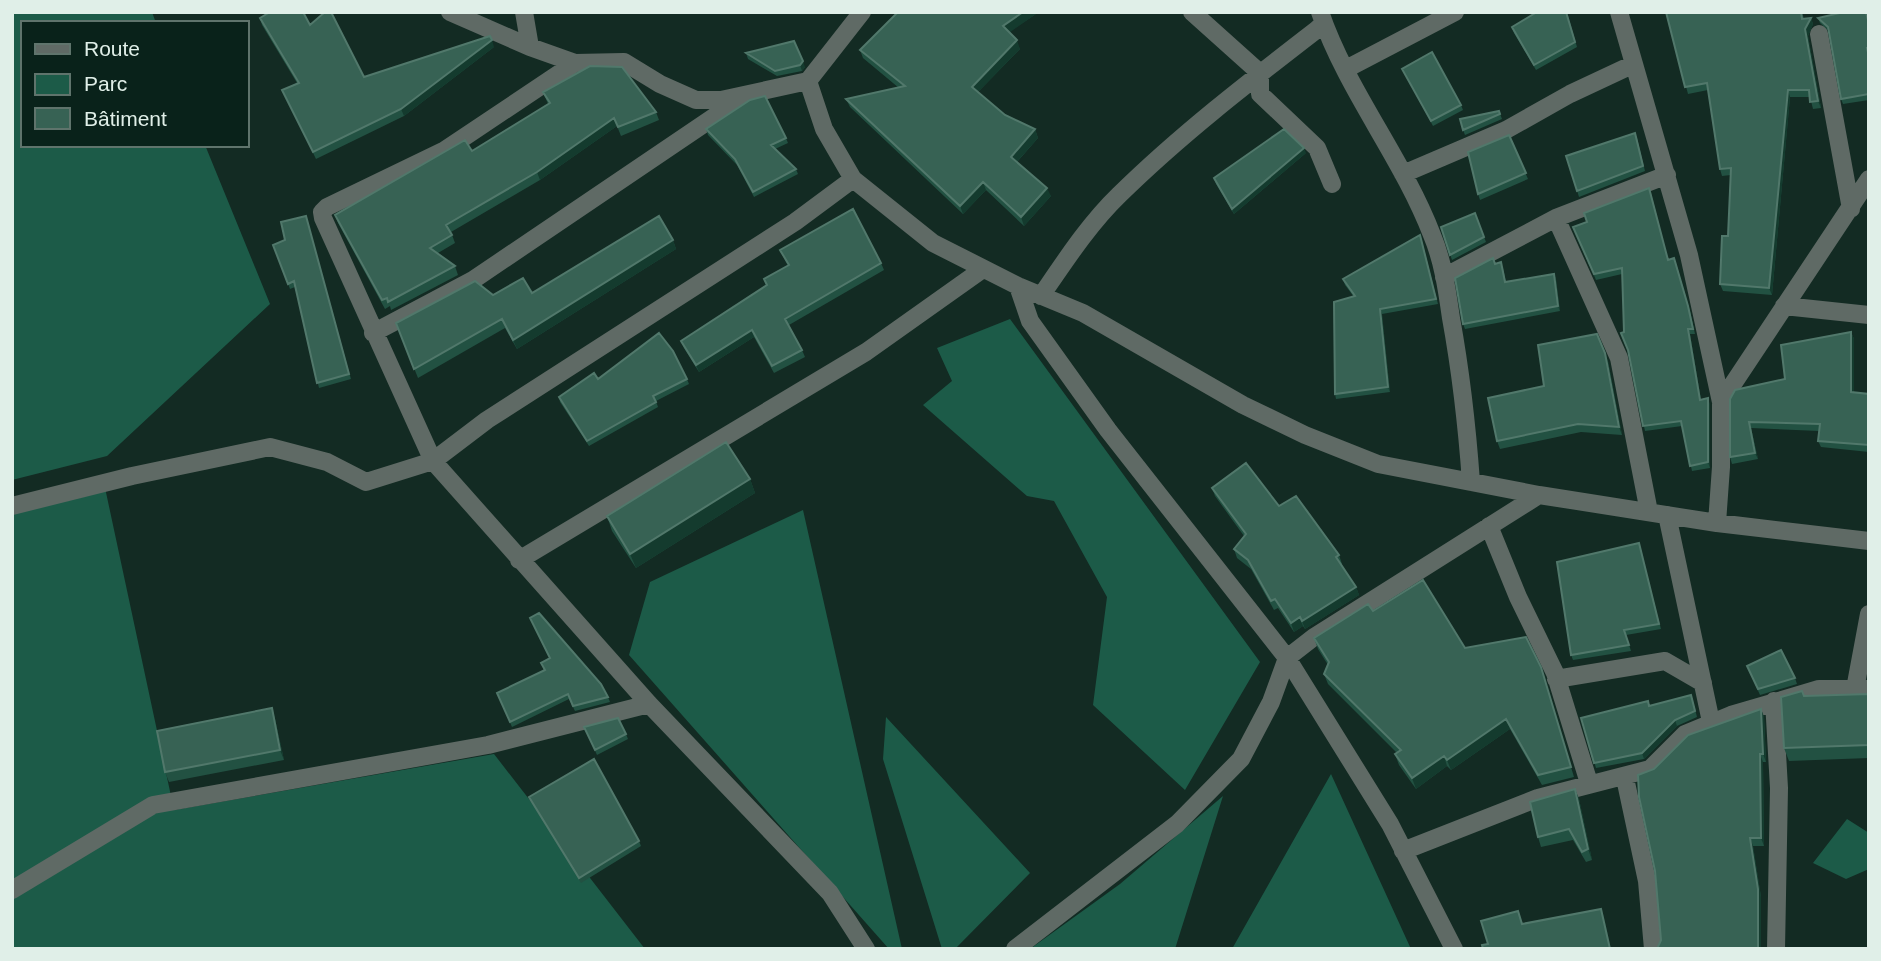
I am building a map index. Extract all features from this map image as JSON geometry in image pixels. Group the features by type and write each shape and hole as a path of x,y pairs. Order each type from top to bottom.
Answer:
{"street":[{"path":"450,12 530,47 575,63 624,62 660,84 696,100 745,96 808,81 862,12"},
{"path":"524,12 530,47"},
{"path":"1192,12 1260,74"},
{"path":"1346,69 1455,12"},
{"path":"1619,12 1667,175 1721,402 1717,523"},
{"path":"1041,296 1081,238 1118,195 1322,18 1346,69 1404,174 1433,236 1444,277 1466,408 1471,482"},
{"path":"1819,34 1851,209"},
{"path":"575,63 528,97 445,150 322,212 373,333 433,461 491,523 519,560 649,704 830,893 866,949"},
{"path":"1404,174 1506,130 1570,94 1634,64"},
{"path":"1260,74 1259,94 1317,148 1332,184"},
{"path":"808,81 824,129 853,179 933,243 1018,286 1083,313 1243,405 1306,435 1378,464 1539,495 1717,523 1869,541"},
{"path":"373,333 473,280 745,96"},
{"path":"1444,277 1556,218 1667,175"},
{"path":"12,506 132,476 270,447 327,462 366,482 405,472 433,461 487,420 795,222 853,179"},
{"path":"1721,402 1869,179"},
{"path":"1556,218 1619,358 1711,722"},
{"path":"519,560 866,352 983,269"},
{"path":"1018,286 1030,321 1108,430 1287,658 1403,851 1454,949"},
{"path":"1784,306 1869,316"},
{"path":"1015,949 1177,824 1241,759 1271,702 1287,658 1314,638 1539,495"},
{"path":"1489,526 1556,679 1589,783"},
{"path":"1403,851 1459,827 1589,783 1625,778 1650,769 1677,740 1711,722 1819,689 1862,689 1869,614"},
{"path":"1556,679 1665,661 1703,683"},
{"path":"1773,701 1779,788 1776,949"},
{"path":"12,890 152,805 488,745 649,704"},
{"path":"1625,778 1647,881 1653,949"}],"green space":[{"path":"12,12 152,12 155,21 21,21 21,147 206,147 270,304 107,456 12,480"},
{"path":"1010,319 1260,662 1185,790 1093,705 1107,597 1054,501 1027,496 923,405 952,381 937,348"},
{"path":"104,483 174,810 494,754 645,949 12,949 12,506"},
{"path":"803,510 902,949 889,949 629,655 650,582"},
{"path":"886,717 1030,873 955,949 942,949 883,759"},
{"path":"1331,774 1411,949 1232,949"},
{"path":"1223,796 1175,949 1030,949 1120,884"},
{"path":"1847,819 1869,833 1869,869 1846,879 1813,863"}],"building":[{"path":"270,12 303,12 310,25 325,12 331,12 364,77 490,36 492,40 401,109 313,152 282,90 299,83 260,18"},
{"path":"898,12 1023,12 1003,26 1017,40 972,87 1005,115 1035,129 1011,157 1047,188 1021,217 983,182 960,206 846,99 905,86 860,50"},
{"path":"1537,12 1566,12 1575,42 1534,65 1512,27"},
{"path":"1666,12 1801,12 1802,19 1811,18 1805,29 1818,101 1810,102 1809,90 1788,90 1769,288 1720,284 1722,236 1728,236 1731,168 1720,169 1707,83 1685,87"},
{"path":"1844,12 1866,12 1869,24 1869,94 1841,99 1828,27 1818,18"},
{"path":"794,41 803,61 800,65 775,71 746,53"},
{"path":"1432,52 1461,105 1431,121 1402,69"},
{"path":"590,66 622,67 656,112 618,127 614,118 537,172 446,225 452,235 430,248 455,266 388,302 387,298 382,300 335,215 465,140 472,151 550,103 543,92"},
{"path":"765,96 786,138 771,145 796,169 753,192 735,159 706,129 750,100"},
{"path":"1499,111 1500,114 1463,130 1460,119"},
{"path":"1284,129 1304,148 1232,209 1214,178"},
{"path":"1635,133 1643,166 1577,191 1566,156"},
{"path":"1509,135 1526,173 1478,194 1468,152"},
{"path":"1649,188 1668,260 1674,258 1688,306 1693,329 1688,329 1700,400 1708,398 1708,462 1690,466 1681,421 1643,426 1628,350 1621,333 1624,332 1622,268 1594,274 1573,227 1587,222 1584,213"},
{"path":"853,209 881,263 785,319 802,350 772,366 752,330 696,365 681,341 767,285 764,279 789,265 780,250"},
{"path":"1475,213 1484,237 1450,255 1441,227"},
{"path":"306,216 349,374 317,383 294,281 288,284 273,245 285,240 281,222"},
{"path":"659,216 673,240 513,340 502,319 414,369 396,323 475,281 493,295 523,278 532,293"},
{"path":"1420,235 1436,299 1380,309 1388,387 1335,394 1334,302 1355,296 1343,279"},
{"path":"1493,258 1495,264 1501,262 1505,282 1554,274 1558,306 1463,324 1455,278"},
{"path":"1851,332 1851,392 1869,394 1869,445 1818,441 1820,424 1749,422 1755,453 1730,457 1730,399 1735,390 1785,379 1781,345"},
{"path":"659,333 673,351 687,379 653,396 656,402 587,441 559,397 594,373 598,379"},
{"path":"1597,334 1605,353 1619,427 1578,424 1497,441 1488,398 1544,386 1538,345"},
{"path":"726,442 750,479 630,554 607,516"},
{"path":"1246,463 1279,506 1296,496 1339,555 1336,557 1356,587 1302,621 1300,617 1291,623 1275,599 1271,601 1248,560 1234,549 1246,534 1212,488"},
{"path":"1639,543 1659,624 1624,630 1629,645 1571,655 1557,562"},
{"path":"1423,580 1465,648 1526,637 1541,667 1571,767 1538,775 1506,719 1447,760 1444,756 1412,778 1395,754 1401,750 1324,674 1329,662 1314,638 1368,604 1373,611"},
{"path":"539,613 601,684 608,697 573,706 568,694 510,722 497,693 545,670 541,663 550,658 530,618"},
{"path":"1781,650 1795,678 1758,689 1747,666"},
{"path":"1802,691 1804,696 1869,694 1869,745 1784,748 1781,697"},
{"path":"1691,695 1695,711 1675,720 1642,753 1594,763 1581,718 1648,701 1649,706"},
{"path":"272,708 280,750 165,772 157,731"},
{"path":"1761,709 1761,838 1750,838 1758,889 1758,949 1657,949 1661,940 1655,871 1639,797 1638,775 1654,769 1688,735"},
{"path":"618,718 626,734 595,750 584,727"},
{"path":"594,759 639,841 579,878 529,797"},
{"path":"1575,789 1588,849 1582,852 1569,829 1538,837 1530,802"},
{"path":"1601,909 1610,949 1483,949 1482,945 1488,944 1481,921 1518,911 1522,924"}]}
